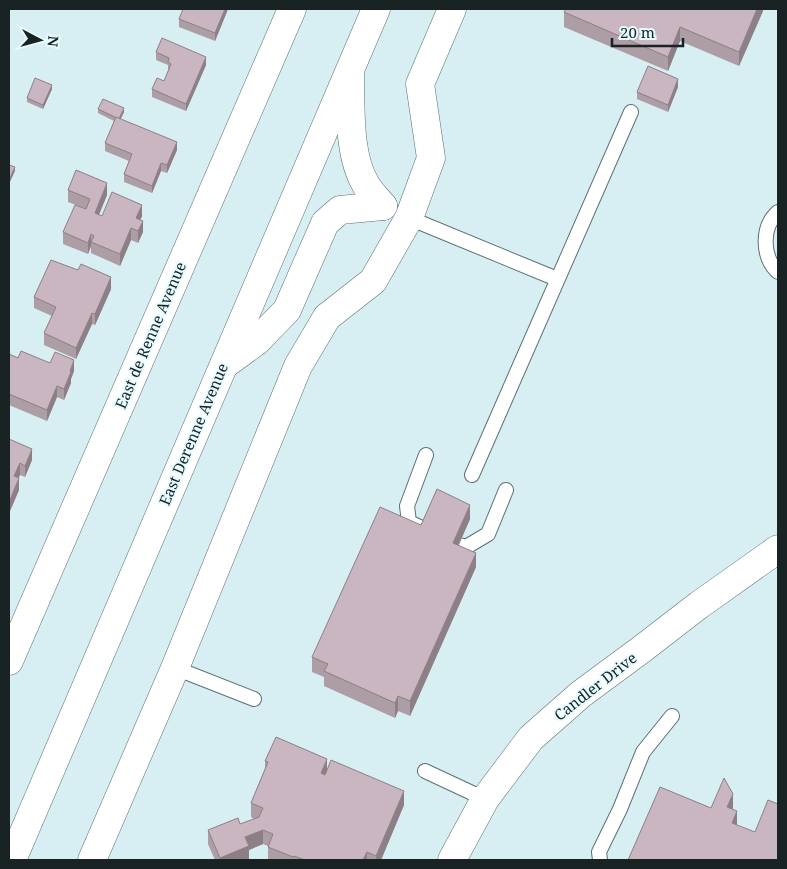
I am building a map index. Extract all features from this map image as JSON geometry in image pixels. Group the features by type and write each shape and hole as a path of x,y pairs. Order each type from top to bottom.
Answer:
{"main road":[{"name":"East de Renne Avenue","path":"9,661 292,9"},
{"name":"East Derenne Avenue","path":"12,860 376,9"},
{"path":"92,860 175,668 298,366 327,317 373,281 409,218 431,158 420,84 452,9"},
{"path":"350,70 353,148 358,169 366,185 383,206"},
{"path":"222,366 257,341 287,310 325,223 340,210 383,206"},
{"name":"Candler Drive","path":"452,860 486,799 531,738 581,694 699,605 778,549"}],"lane":[{"path":"472,475 631,112"},
{"path":"383,206 558,280"},
{"path":"778,212 774,215 768,228 765,242 767,256 778,272"},
{"path":"425,529 409,522 407,506 426,456"},
{"path":"459,545 466,547 488,534 506,490"},
{"path":"175,668 254,699"},
{"path":"600,860 599,852 620,809 643,752 672,716"},
{"path":"424,771 486,799"}],"building":[{"path":"183,9 225,9 215,33 179,19"},
{"path":"566,9 757,9 739,52 680,27 668,57 564,12"},
{"path":"162,38 206,57 186,104 152,89 157,78 164,81 171,64 168,62 169,58 156,52"},
{"path":"648,66 678,79 668,105 637,92"},
{"path":"35,78 52,85 43,105 27,98"},
{"path":"103,99 124,108 119,119 98,109"},
{"path":"116,117 177,142 167,165 161,163 152,186 124,174 132,154 105,143"},
{"path":"9,165 15,167 9,180"},
{"path":"76,170 107,183 95,213 102,216 112,192 142,205 136,218 143,221 138,231 131,228 120,254 91,242 94,236 91,234 88,243 63,232 75,205 86,209 90,199 68,190"},
{"path":"51,260 78,270 81,264 111,277 95,314 92,313 76,348 44,333 56,307 34,297"},
{"path":"21,351 50,363 55,352 74,360 64,389 57,386 47,410 9,394 9,354 18,358"},
{"path":"9,439 32,449 25,466 20,463 14,476 19,478 10,500 9,500"},
{"path":"437,489 470,505 453,543 476,553 410,701 398,696 395,703 324,671 328,664 312,657 380,507 421,525"},
{"path":"276,737 327,759 321,773 325,775 331,760 404,791 376,856 367,852 363,860 305,860 268,847 273,834 263,830 245,837 249,846 220,858 208,830 238,818 240,824 259,817 263,808 251,803 268,762 265,761"},
{"path":"724,778 733,794 727,807 737,811 732,823 755,832 768,800 778,804 778,860 628,860 660,787 711,808"}]}
